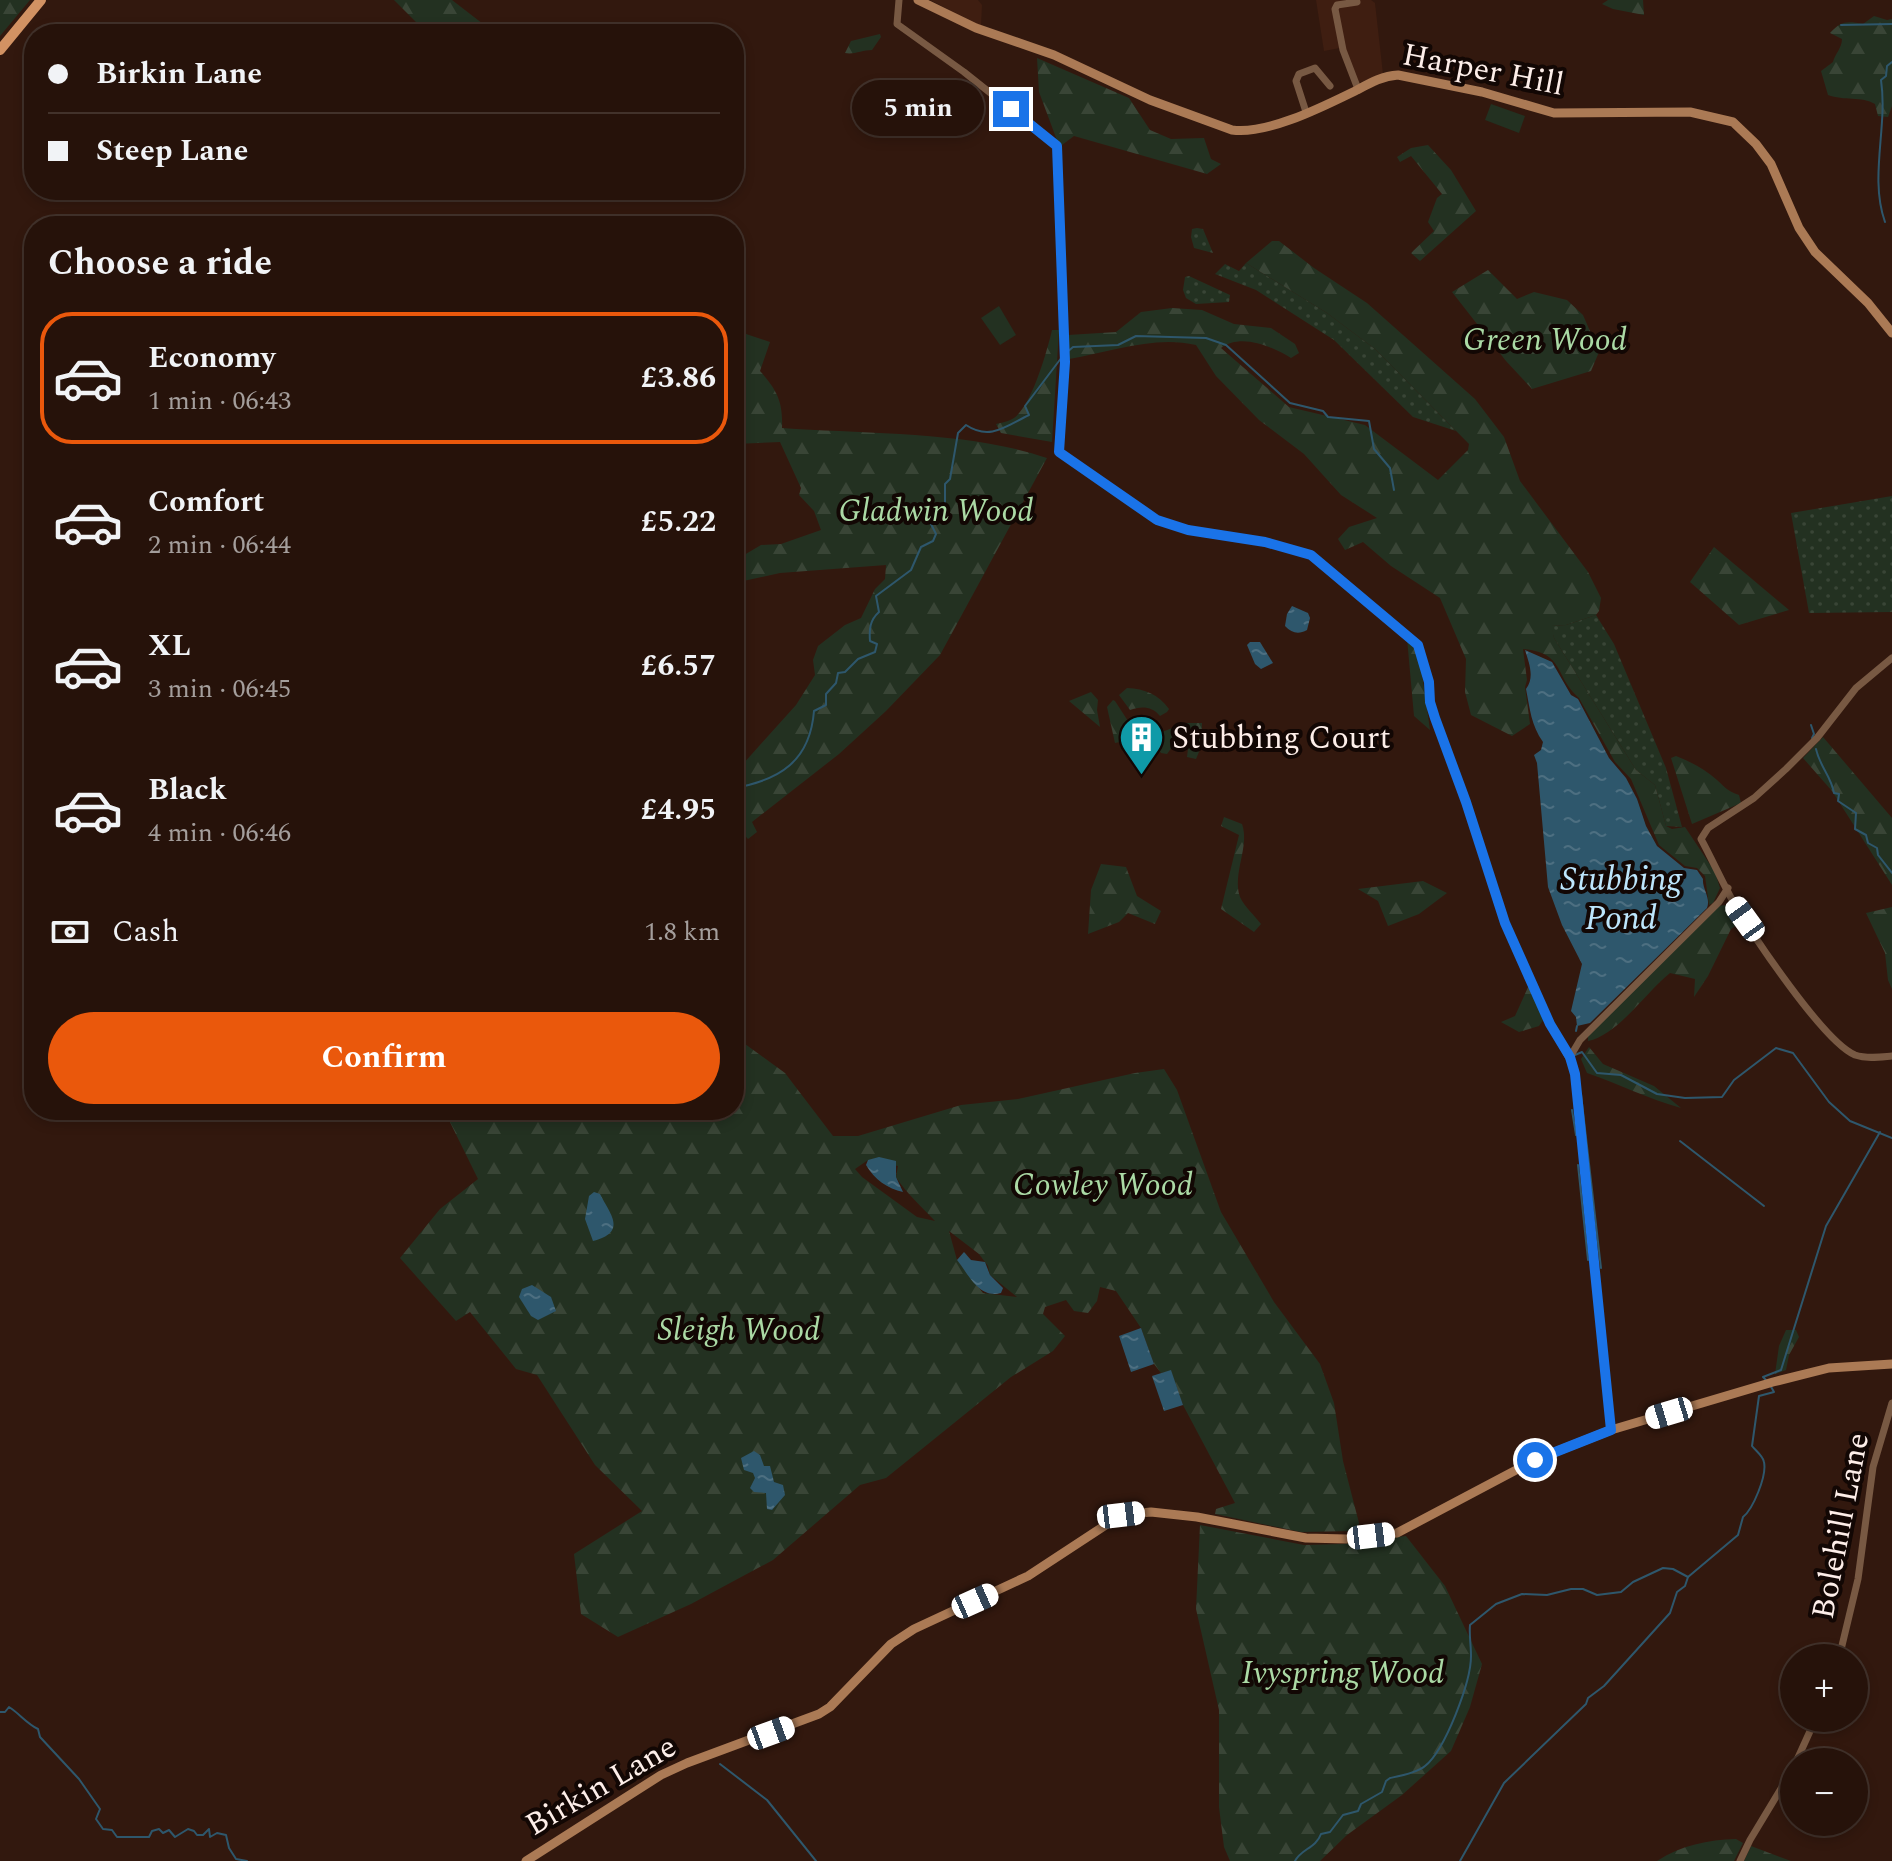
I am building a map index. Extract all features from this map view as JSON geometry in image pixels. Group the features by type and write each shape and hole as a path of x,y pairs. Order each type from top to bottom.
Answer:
{"main road":[{"path":"0,50 41,0"}],"street":[{"path":"899,0 897,24 964,72 1057,146 1065,362 1059,452 1157,520 1188,530 1265,542 1311,555 1418,645 1435,718 1505,923 1550,1024 1570,1057 1575,1074 1611,1430"},
{"name":"Harper Hill","path":"918,0 976,28 1054,55 1150,100 1232,130 1265,127 1384,77 1398,75 1482,92 1554,113 1690,112 1726,119 1737,125 1771,164 1799,228 1815,252 1868,303 1892,333"},
{"path":"1357,2 1337,5 1335,9 1343,50 1358,89"},
{"path":"1306,112 1296,81 1299,74 1315,68 1330,86"},
{"path":"1892,658 1856,688 1817,738 1776,779 1739,810 1708,828 1701,839 1735,905 1835,1043 1866,1057 1892,1056"},
{"path":"1570,1057 1580,1040 1719,902 1728,888"},
{"path":"1719,902 1735,905"},
{"path":"1560,1037 1580,1040"},
{"name":"Birkin Lane","path":"526,1861 661,1775 819,1714 830,1707 891,1644 914,1629 1028,1576 1121,1515 1166,1513 1306,1538 1346,1539 1397,1533 1535,1460 1611,1430 1829,1368 1892,1364"},
{"name":"Bolehill Lane","path":"1842,1644 1858,1579 1873,1467 1892,1403"},
{"path":"1740,1861 1780,1789"}],"shaded area":[{"path":"930,0 978,0 982,5 981,26"},
{"path":"1316,0 1371,0 1375,3 1383,74 1353,85 1340,48 1324,51"}],"green space":[{"path":"0,0 30,0 0,36"},
{"path":"394,0 452,0 483,24 418,24"},
{"path":"1608,0 1643,0 1644,15 1602,4"},
{"path":"1874,16 1892,19 1892,106 1888,117 1878,116 1875,104 1870,102 1828,95 1821,71 1833,62 1842,42 1830,33 1841,24 1863,24"},
{"path":"880,34 872,50 845,53 851,41"},
{"path":"1037,58 1129,98 1150,130 1171,139 1204,138 1211,159 1221,164 1207,174 1074,136 1062,145 1058,143 1039,92"},
{"path":"1491,104 1525,116 1519,133 1485,120"},
{"path":"1428,145 1451,170 1476,211 1420,261 1411,253 1434,231 1428,222 1437,198 1442,194 1411,156 1400,162 1397,157 1411,148"},
{"path":"1192,229 1203,229 1213,253 1194,248"},
{"path":"1272,241 1279,241 1367,303 1475,399 1504,437 1520,481 1588,572 1601,598 1596,615 1566,625 1552,626 1554,638 1636,770 1655,785 1666,826 1672,829 1685,827 1715,872 1720,888 1713,903 1709,905 1705,876 1697,868 1685,866 1659,845 1631,779 1615,762 1579,698 1553,660 1536,651 1523,649 1530,724 1512,736 1471,715 1465,692 1466,659 1440,598 1391,566 1363,542 1345,550 1338,539 1349,527 1377,518 1341,495 1304,454 1259,420 1216,376 1196,345 1149,343 1069,359 1068,335 1116,332 1141,312 1172,308 1202,310 1234,324 1271,328 1295,344 1299,353 1291,358 1247,341 1221,348 1289,407 1365,425 1438,480 1468,450 1469,444 1375,349 1327,313 1246,263"},
{"path":"1246,263 1327,313 1375,349 1456,431 1413,417 1334,340 1256,290 1215,274 1225,264 1239,271"},
{"name":"Green Wood","path":"1488,270 1517,299 1534,292 1567,300 1583,315 1599,352 1591,371 1532,389 1452,292"},
{"path":"1189,276 1230,295 1229,302 1196,304 1186,298 1183,290 1185,277"},
{"path":"999,306 1016,335 1000,345 981,318"},
{"path":"1052,330 1059,330 1052,442 1001,433 996,424 1014,418 1027,402"},
{"name":"Gladwin Wood","path":"744,333 770,342 760,371 778,398 782,428 950,438 1016,449 1047,458 940,655 839,754 752,822 757,832 748,839 744,835 744,763 796,705 815,675 813,660 818,646 845,625 861,618 875,589 885,579 886,565 780,573 744,581 744,555 761,545 781,544 821,530 814,511 799,495 801,488 780,442 744,444"},
{"path":"1892,496 1892,612 1809,613 1791,513"},
{"path":"1714,547 1789,610 1739,625 1690,582"},
{"path":"1596,615 1614,644 1666,768 1682,827 1666,826 1655,785 1636,770 1554,638 1551,626 1566,625"},
{"path":"1407,638 1419,653 1430,730 1414,716"},
{"path":"1127,688 1151,693 1169,709 1160,716 1146,708 1130,710 1119,695"},
{"path":"1091,692 1098,700 1100,727 1069,701"},
{"path":"1113,700 1139,738 1115,743 1107,707"},
{"path":"1185,723 1202,723 1201,747 1196,759 1187,757 1189,741 1180,736 1167,754 1161,753 1154,741 1157,734"},
{"path":"1823,737 1892,818 1892,885 1832,791 1803,758"},
{"path":"1676,756 1703,769 1739,795 1741,803 1692,824 1671,758"},
{"path":"1224,817 1242,824 1244,842 1238,888 1240,897 1261,924 1254,932 1221,909 1239,835 1221,826"},
{"path":"1101,864 1126,867 1137,896 1161,911 1155,924 1128,913 1119,922 1088,934 1091,890"},
{"path":"1423,881 1447,893 1419,914 1388,926 1378,901 1358,889"},
{"path":"1718,906 1733,907 1740,923 1731,929 1694,997 1695,979 1670,973 1621,1022 1588,1041 1588,1035"},
{"path":"1892,907 1892,989 1885,953 1866,913"},
{"path":"1529,985 1543,1020 1539,1026 1519,1032 1501,1022 1515,1016"},
{"name":"Sleigh Wood","path":"744,1043 785,1073 833,1136 858,1136 961,1105 1018,1099 1164,1069 1177,1090 1221,1212 1274,1302 1320,1364 1334,1403 1343,1461 1359,1523 1356,1531 1301,1532 1215,1514 1216,1509 1235,1503 1183,1405 1171,1371 1161,1373 1154,1364 1141,1328 1116,1291 1100,1287 1097,1301 1088,1313 1074,1311 1066,1300 1045,1307 1043,1314 1065,1336 1053,1351 1011,1377 886,1478 860,1485 773,1560 691,1604 618,1637 581,1614 574,1554 642,1511 595,1465 537,1375 516,1369 470,1312 456,1321 400,1258 440,1209 478,1179 449,1120 744,1120","holes":["868,1160 898,1166 896,1177 935,1221 917,1217 855,1169","949,1231 979,1254 988,1266 990,1275 1017,1297 983,1293 957,1260"]},
{"path":"1589,1047 1603,1064 1654,1086 1681,1108 1587,1073 1581,1059"},
{"path":"1786,1330 1796,1330 1799,1337 1789,1355 1786,1370 1775,1374 1779,1346"},
{"name":"Ivyspring Wood","path":"1200,1525 1304,1545 1343,1544 1406,1536 1445,1586 1482,1664 1470,1707 1451,1751 1402,1795 1347,1835 1320,1861 1230,1861 1224,1847 1219,1807 1219,1710 1196,1609"},
{"path":"1736,1839 1743,1843 1734,1861 1657,1861 1695,1844"},
{"path":"1751,1846 1791,1861 1744,1861"}],"water":[{"path":"1292,606 1308,613 1307,630 1295,632 1285,626"},
{"path":"1260,642 1273,663 1261,669 1255,664 1247,645"},
{"name":"Stubbing Pond","path":"1525,650 1552,662 1571,695 1578,699 1609,758 1626,778 1657,846 1684,868 1697,870 1703,879 1708,901 1707,908 1590,1023 1577,1026 1576,1017 1571,1011 1582,964 1562,925 1548,887 1534,755 1541,750 1543,742 1530,710 1526,689 1530,670"},
{"path":"879,1157 896,1161 896,1177 903,1192 882,1183 869,1170 866,1165 868,1160"},
{"path":"594,1192 600,1194 611,1215 613,1227 610,1233 593,1241 585,1219 589,1196"},
{"path":"964,1252 971,1260 985,1262 990,1275 1003,1288 1001,1293 987,1292 975,1284 957,1260"},
{"path":"532,1285 551,1297 556,1311 538,1320 531,1316 519,1297 522,1289"},
{"path":"1141,1328 1154,1364 1131,1372 1119,1336"},
{"path":"1171,1370 1183,1405 1164,1411 1152,1376"},
{"path":"754,1451 760,1455 764,1466 770,1466 774,1482 783,1485 785,1495 772,1510 767,1509 766,1493 754,1492 750,1488 755,1478 753,1473 744,1470 741,1458"}],"waterway":[{"path":"1841,25 1892,24"},
{"path":"1885,222 1879,187 1881,80 1892,62"},
{"path":"1066,353 1073,347 1118,345 1136,336 1206,338 1226,345 1290,403 1323,411 1328,417 1369,421 1374,449 1390,468 1394,490"},
{"path":"744,786 765,780 790,765 806,743 814,711 826,705 826,694 836,683 838,673 845,672 858,659 875,652 877,644 870,641 870,633 872,622 879,612 876,596 911,570 921,547 933,541 936,534 931,524 945,515 945,484 950,479 958,433 966,425 983,432 998,430 1029,415 1025,406 1062,357"},
{"path":"1811,725 1812,738"},
{"path":"1816,749 1834,793 1839,794 1838,801 1856,813 1855,829 1866,835 1868,843 1877,848 1878,855 1892,873"},
{"path":"1576,1031 1577,1026"},
{"path":"1575,1055 1582,1052 1597,1073 1621,1075 1657,1094 1685,1098 1722,1097 1734,1080 1776,1048 1793,1053 1829,1102 1850,1121 1892,1138"},
{"path":"1581,1094 1601,1268"},
{"path":"1572,1110 1576,1135"},
{"path":"1766,1380 1763,1377 1781,1370 1826,1226 1880,1132"},
{"path":"1680,1141 1764,1206"},
{"path":"1578,1165 1588,1260"},
{"path":"1460,1861 1504,1783 1586,1704 1588,1698 1604,1686 1670,1613 1677,1592 1685,1586 1688,1577 1738,1535 1763,1475 1763,1460 1752,1446 1759,1396 1774,1392 1770,1385"},
{"path":"1295,1861 1321,1834 1330,1832 1343,1815 1358,1811 1361,1804 1382,1792 1390,1778 1418,1771 1433,1758 1456,1715 1467,1682 1471,1656 1470,1625 1496,1604 1522,1594 1547,1595 1571,1589 1583,1589 1597,1595 1621,1592 1633,1582 1663,1568 1673,1569 1688,1577"},
{"path":"0,1712 5,1712 9,1707 38,1729 40,1737 79,1779 100,1809 96,1819 103,1829 112,1830 117,1837 149,1837 152,1831 159,1829 163,1833 169,1830 175,1837 188,1829 203,1835 209,1829 210,1837 217,1833 226,1835 236,1859 247,1861"},
{"path":"720,1764 767,1800 816,1861"}],"place":[{"name":"Stubbing Court","path":"1141,777"}],"route":[{"path":"1011,109 1057,146 1065,362 1059,452 1157,520 1188,530 1265,542 1311,555 1410,636 1423,655 1430,702 1505,923 1550,1024 1570,1057 1575,1074 1611,1430 1535,1460"}],"park label":[{"name":"Cowley Wood","path":"1103,1185"}]}
